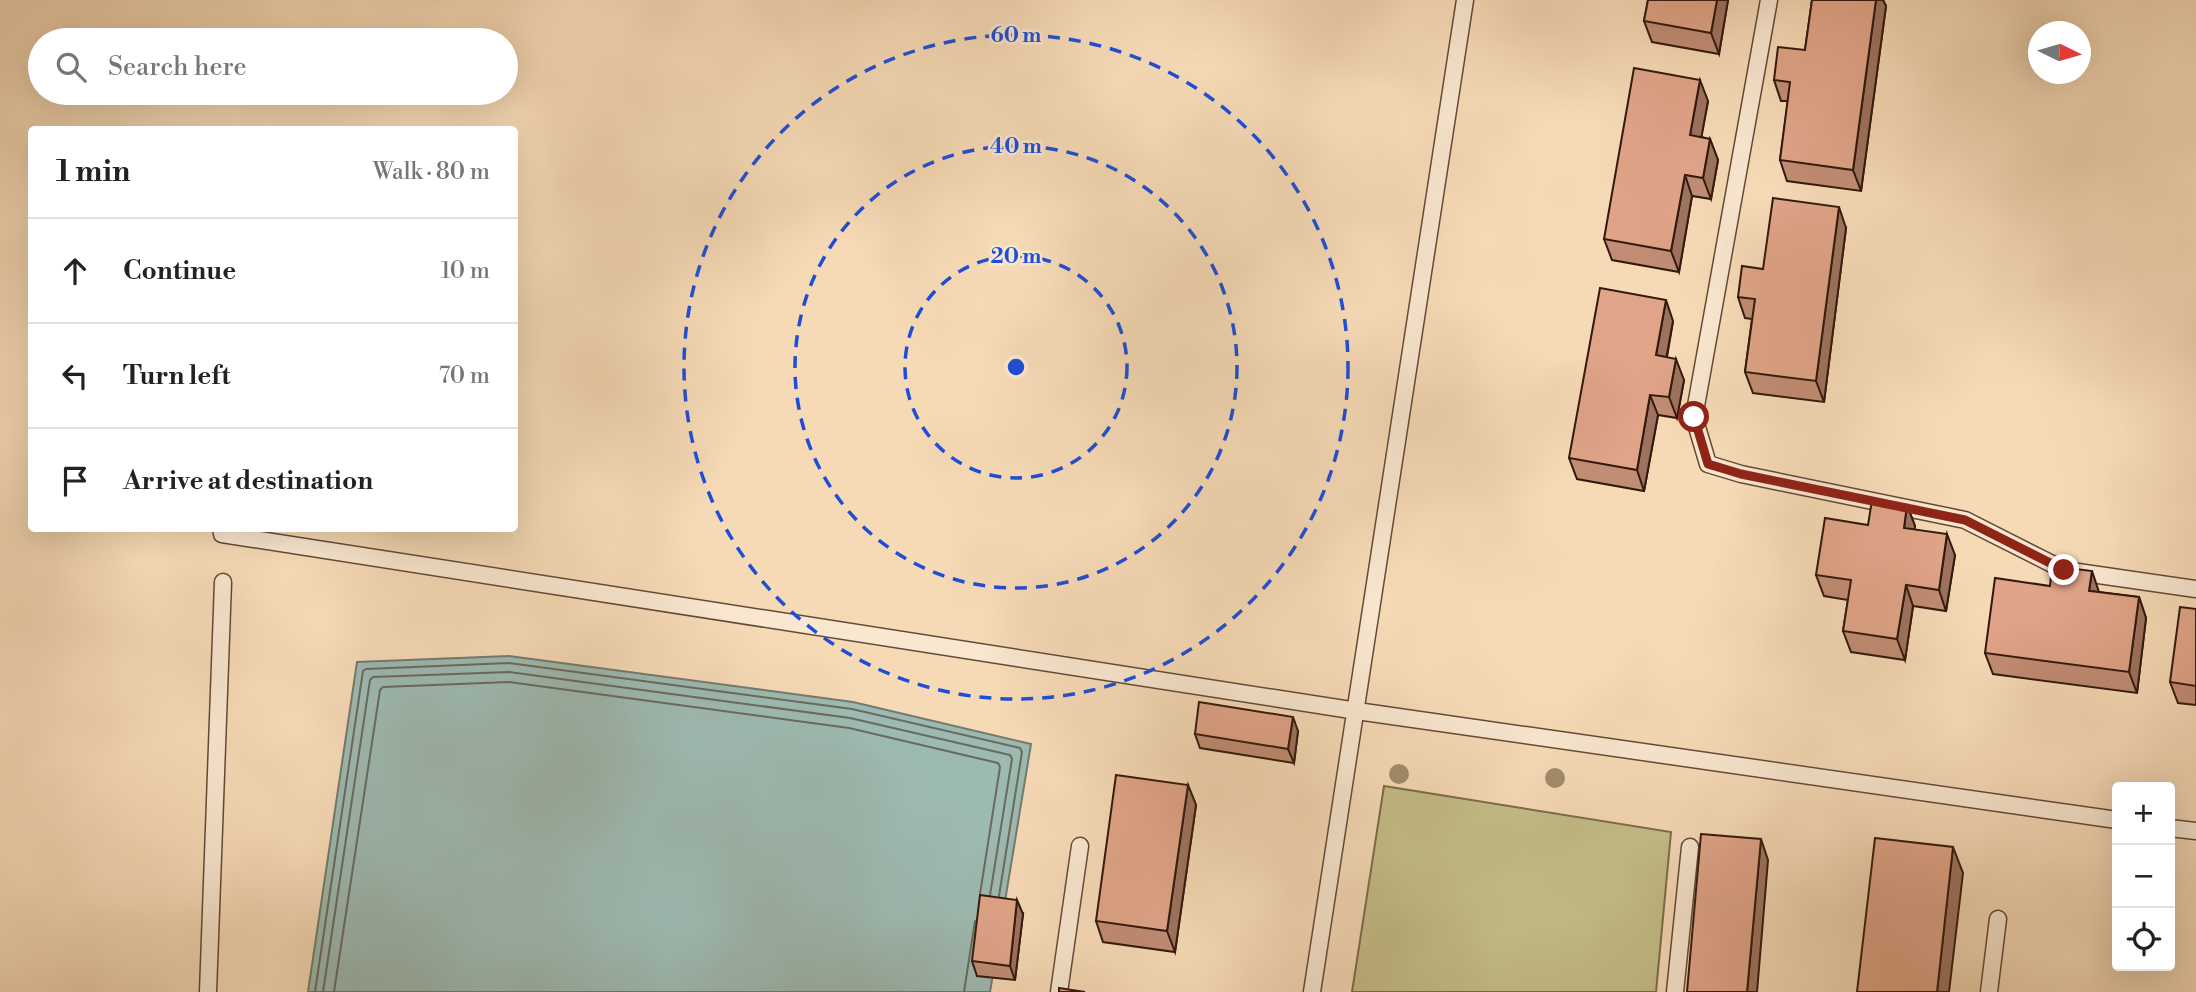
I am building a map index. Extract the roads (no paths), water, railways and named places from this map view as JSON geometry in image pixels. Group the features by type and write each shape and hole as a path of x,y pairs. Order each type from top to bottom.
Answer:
{"lane":[{"path":"1312,992 1465,0"},
{"path":"1769,0 1694,417 1708,464 1741,474 1965,520 2064,570 2196,589"},
{"path":"222,532 1357,710 2112,819"},
{"path":"208,992 223,582"},
{"path":"2175,829 2196,831"},
{"path":"1059,992 1080,846"},
{"path":"1675,992 1690,848"},
{"path":"1989,992 1998,919"}],"water":[{"path":"509,656 853,702 1031,744 990,992 308,992 357,662"}]}
